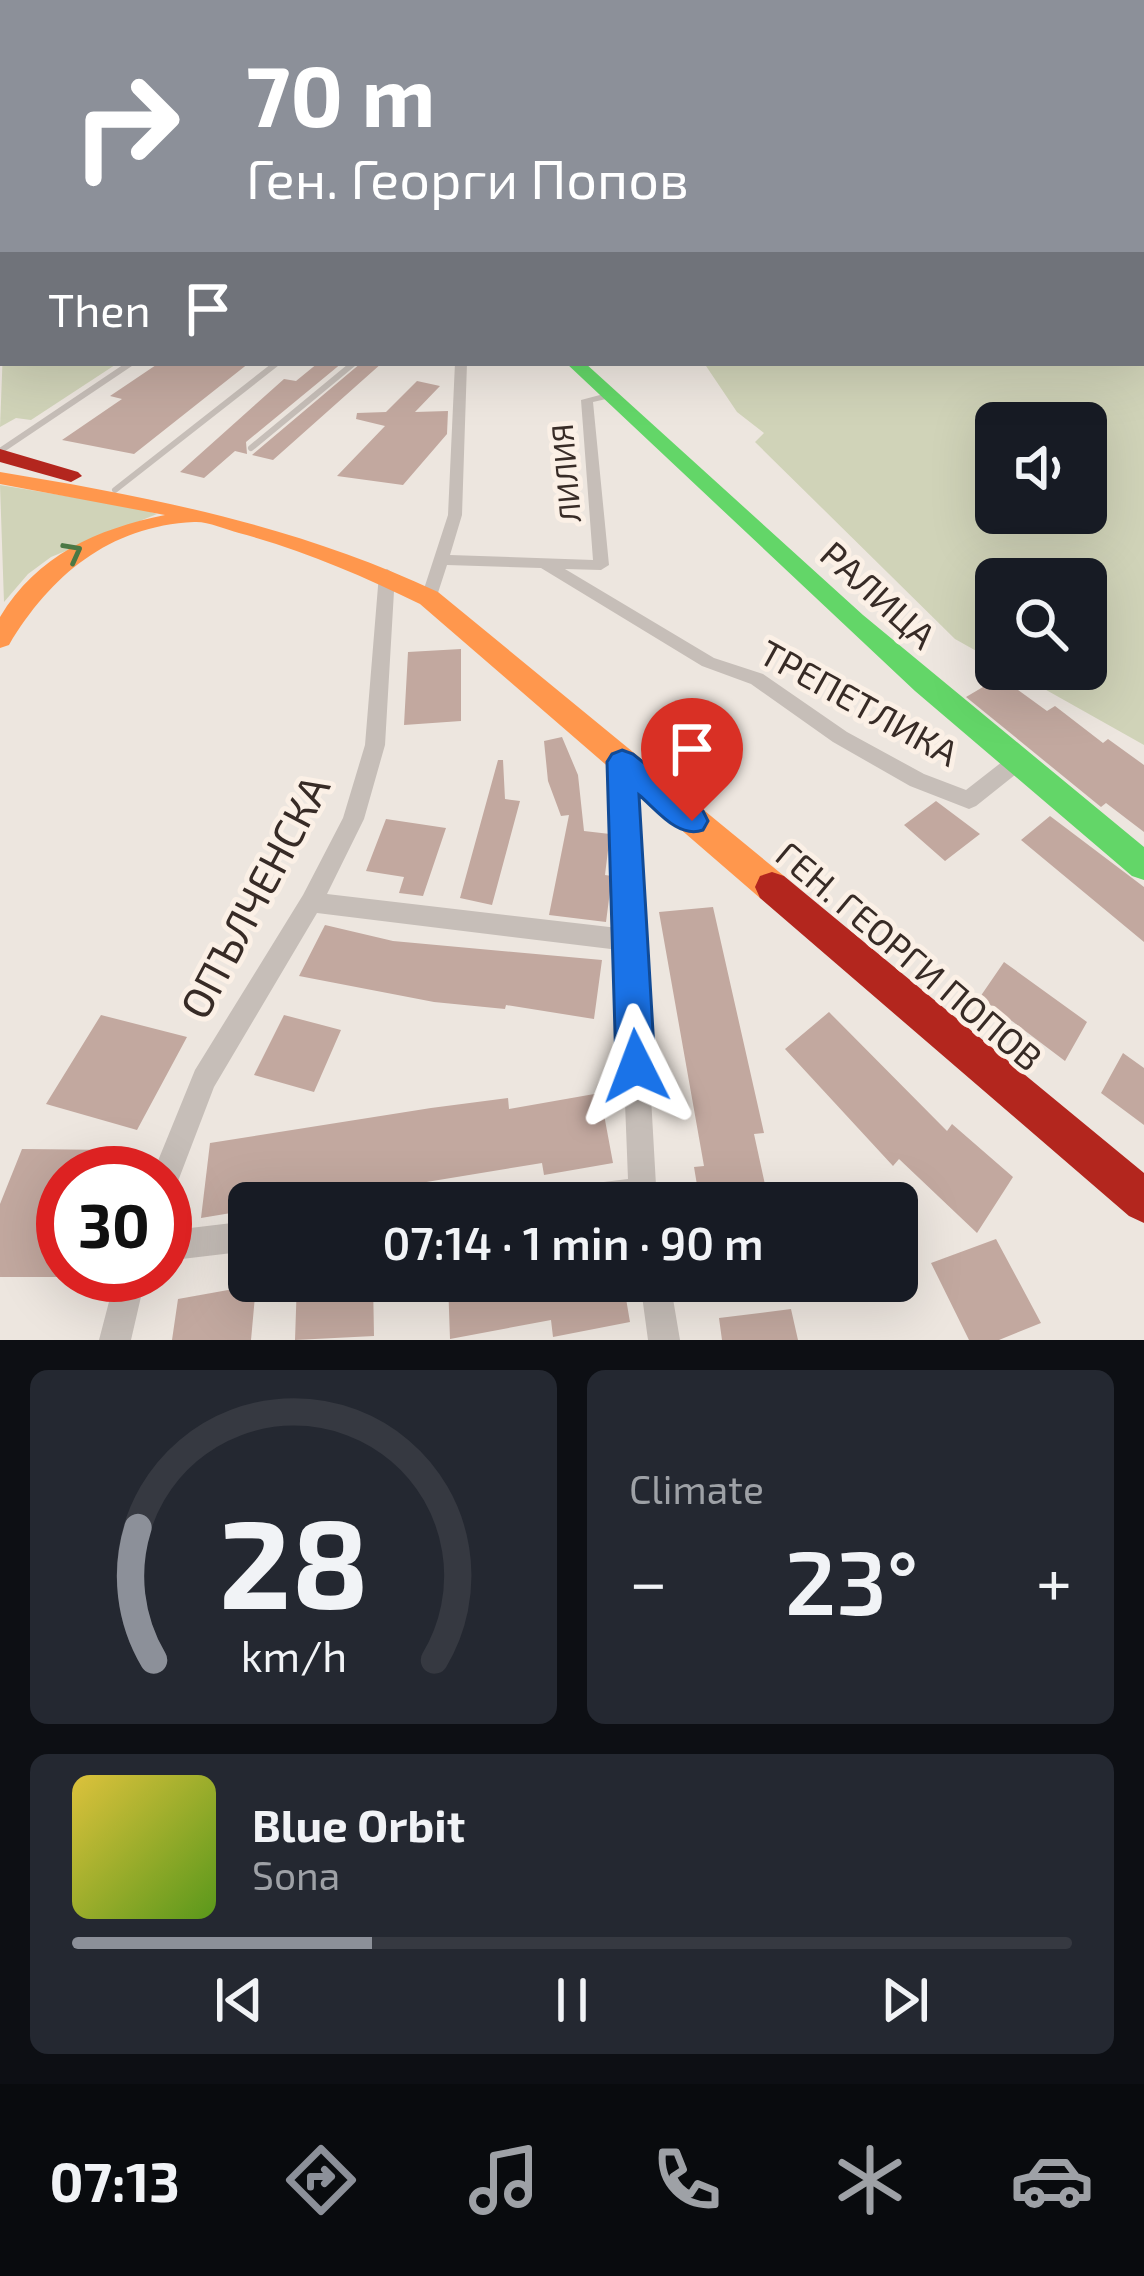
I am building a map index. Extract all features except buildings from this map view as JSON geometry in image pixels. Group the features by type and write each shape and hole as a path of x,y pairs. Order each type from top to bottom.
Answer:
{"street":[{"path":"429,598 454,514 461,366"},
{"name":"РАЛИЦА","path":"578,366 827,600 1014,764 1144,866"},
{"name":"ЛИЛИЯ","path":"602,565 587,400 611,394"},
{"path":"6,456 201,515"},
{"path":"0,478 201,515"},
{"path":"0,639 34,580 74,549 134,529 201,515"},
{"name":"ГЕН. ГЕОРГИ ПОПОВ","path":"201,515 312,540 429,598 1144,1201"},
{"name":"ТРЕПЕТЛИКА","path":"441,560 602,565"},
{"name":"ТРЕПЕТЛИКА","path":"544,563 708,662 757,679 840,737 917,780 969,800 1014,764"},
{"name":"ОПЪЛЧЕНСКА","path":"178,1146 204,1079 311,902 353,819 375,745 387,574"},
{"path":"622,762 642,1182"},
{"path":"311,902 630,940"},
{"path":"192,1243 228,1238"},
{"path":"115,1340 124,1302"},
{"path":"659,1302 664,1340"}],"lane":[{"path":"6,456 127,366"},
{"path":"115,490 273,366"},
{"path":"251,448 350,366"}],"green space":[{"path":"2,366 113,366 31,420 16,418 0,427"},
{"path":"706,366 1144,366 1144,745 1046,690 1107,690 1107,558 975,558 975,650 955,639 755,442 764,433 737,412"},
{"path":"0,485 157,514 51,557 28,574 4,602"}],"traffic: fast":[{"path":"578,366 925,684 1144,866"}],"traffic: slow":[{"path":"0,478 220,520 326,552 429,598 772,887"},
{"path":"0,639 35,587 76,553 125,531 186,517"}],"traffic: jam":[{"path":"0,455 71,476"},
{"path":"772,887 1144,1201"}],"route":[{"path":"636,1066 622,762 692,821"}]}
